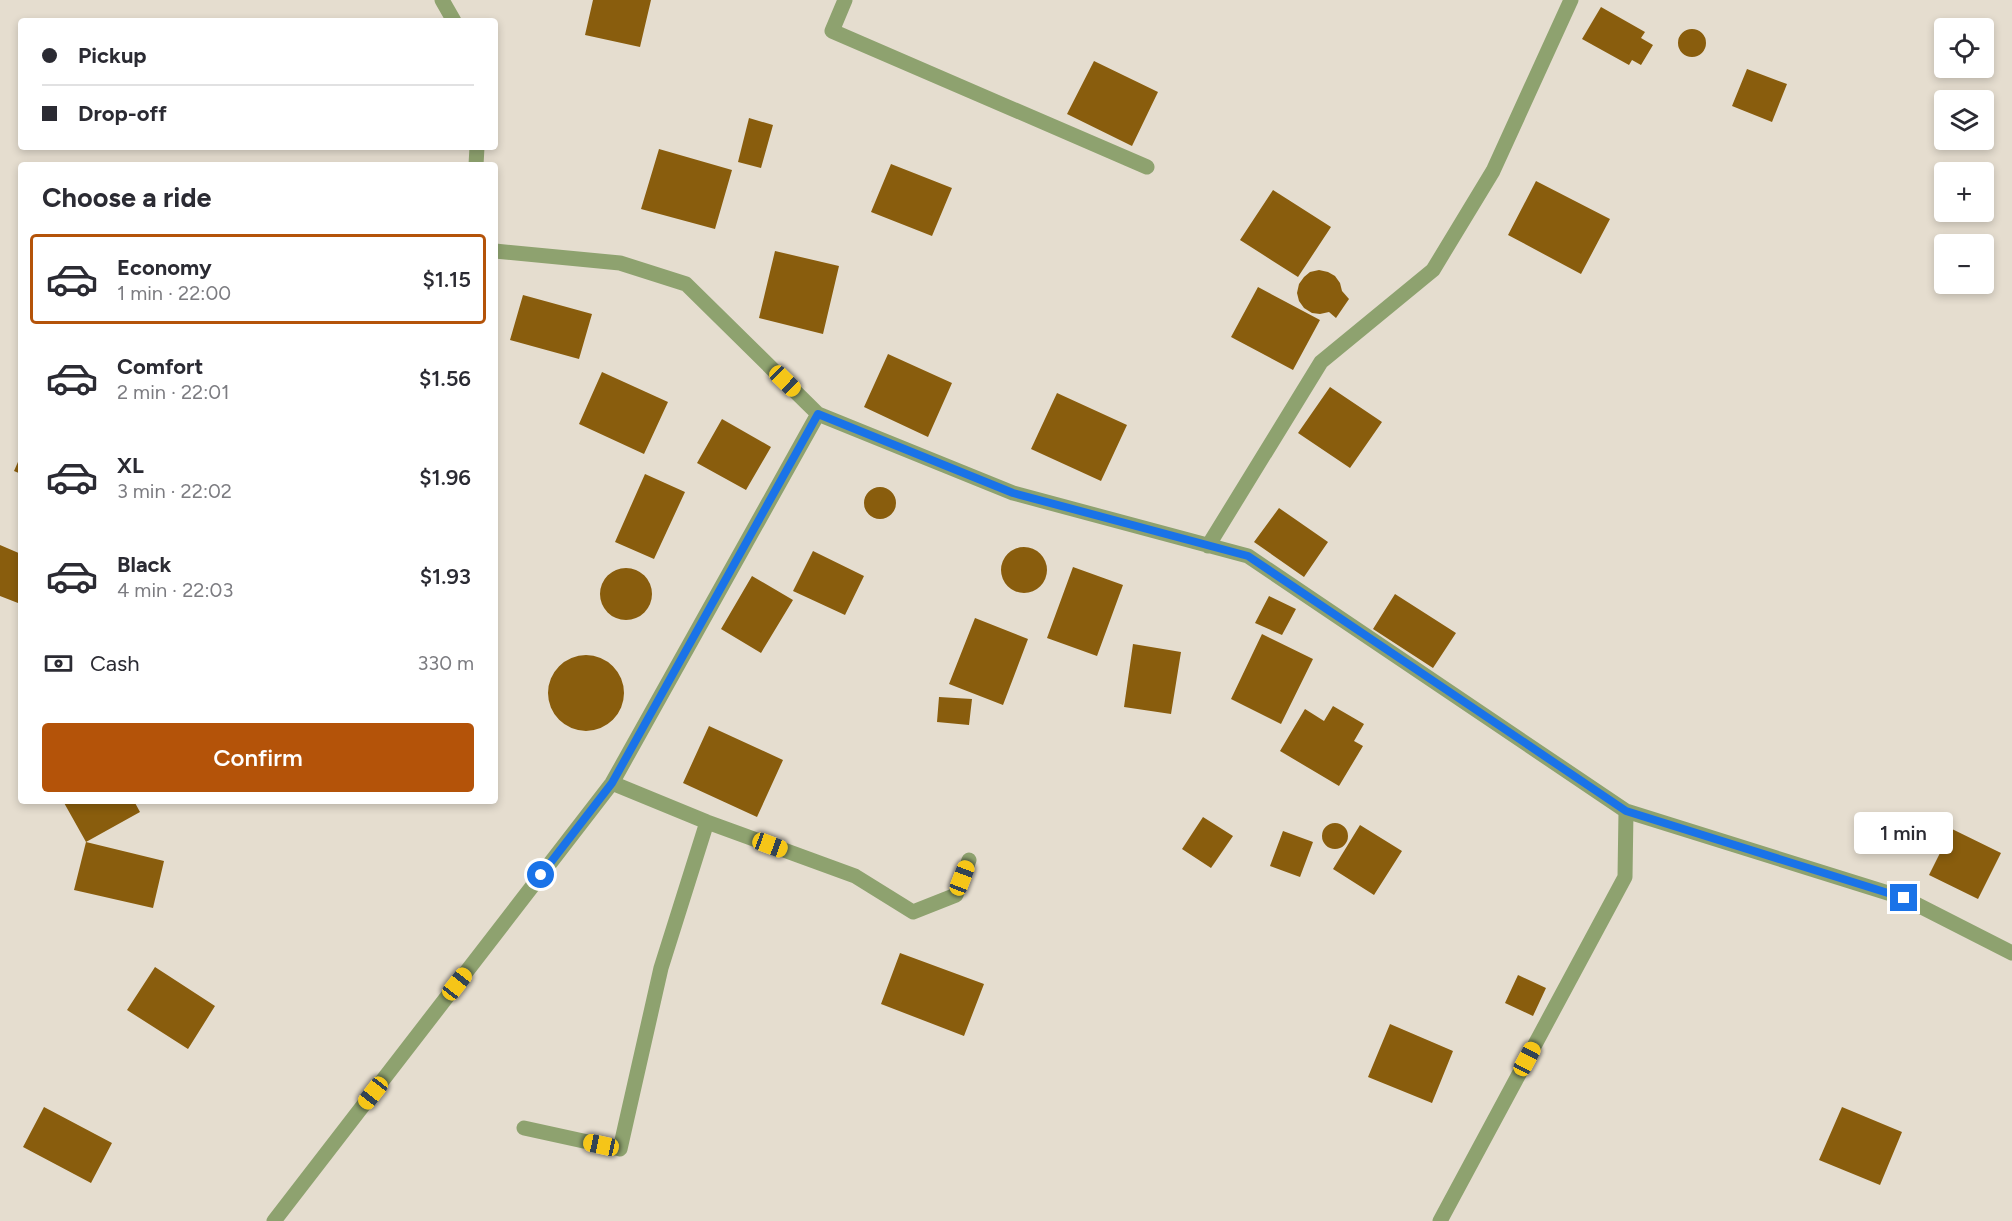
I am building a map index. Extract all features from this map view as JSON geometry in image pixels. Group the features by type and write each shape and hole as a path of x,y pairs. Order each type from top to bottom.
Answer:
{"street":[{"path":"442,0 452,18"},
{"path":"845,0 832,31 1146,167"},
{"path":"1208,546 1321,362 1433,270 1493,171 1571,0"},
{"path":"498,251 620,263 686,284 818,414 1013,493 1248,556 1626,811 1904,898 2012,953"},
{"path":"274,1221 612,783 818,414"},
{"path":"612,783 707,822 855,876 913,912 956,895 969,860"},
{"path":"1440,1221 1625,877 1626,811"},
{"path":"524,1128 620,1149 662,968 707,822"}],"building":[{"path":"593,0 651,0 640,47 585,35"},
{"path":"1601,7 1645,32 1641,38 1653,45 1641,65 1632,60 1629,65 1582,39"},
{"path":"1692,29 1702,33 1706,43 1702,53 1692,57 1682,53 1678,43 1682,33"},
{"path":"1094,61 1158,92 1132,146 1067,114"},
{"path":"1747,69 1787,84 1772,122 1732,106"},
{"path":"749,118 773,125 761,168 738,162"},
{"path":"659,149 732,170 715,229 641,209"},
{"path":"891,164 952,188 932,236 871,212"},
{"path":"1536,181 1610,219 1581,274 1508,235"},
{"path":"1273,190 1331,227 1298,277 1240,240"},
{"path":"775,251 839,266 823,334 759,318"},
{"path":"1319,270 1335,276 1342,291 1349,299 1336,318 1329,312 1312,313 1299,301 1297,293 1299,284 1310,272"},
{"path":"1258,287 1320,320 1293,370 1231,337"},
{"path":"523,295 592,314 579,359 510,340"},
{"path":"888,354 952,383 928,437 864,407"},
{"path":"602,372 668,402 644,454 579,424"},
{"path":"1330,387 1382,422 1350,468 1298,433"},
{"path":"1057,393 1127,425 1101,481 1031,449"},
{"path":"722,419 771,447 746,490 697,463"},
{"path":"645,474 685,492 654,559 615,542"},
{"path":"880,487 891,492 896,503 891,514 880,519 869,514 864,503 869,492"},
{"path":"1279,508 1328,542 1304,577 1254,542"},
{"path":"0,545 18,553 18,603 0,596"},
{"path":"1024,547 1040,554 1047,570 1040,586 1024,593 1008,586 1001,570 1008,554"},
{"path":"813,551 864,576 845,615 793,591"},
{"path":"1073,567 1123,585 1097,656 1047,638"},
{"path":"621,568 631,568 640,572 648,580 652,594 648,608 640,616 631,620 621,620 612,616 604,608 600,599 600,589 604,580 612,572"},
{"path":"752,576 793,600 761,653 721,629"},
{"path":"1395,594 1456,633 1433,668 1373,629"},
{"path":"1269,596 1296,609 1282,635 1255,623"},
{"path":"975,618 1028,639 1003,705 949,684"},
{"path":"1262,634 1313,659 1281,724 1231,699"},
{"path":"1133,644 1181,652 1171,714 1124,707"},
{"path":"586,655 600,658 613,666 621,679 624,693 621,707 613,720 600,728 586,731 572,728 559,720 551,707 548,693 551,679 559,666 572,658"},
{"path":"939,697 972,699 969,725 937,722"},
{"path":"1333,706 1364,724 1354,741 1363,746 1339,786 1280,751 1305,709 1324,721"},
{"path":"709,726 783,760 757,817 683,783"},
{"path":"65,804 136,804 140,812 86,842"},
{"path":"1203,817 1233,836 1211,868 1182,849"},
{"path":"1335,823 1344,827 1348,836 1344,845 1335,849 1326,845 1322,836 1326,827"},
{"path":"1360,825 1402,851 1374,895 1333,869"},
{"path":"1952,829 2001,853 1978,899 1929,875"},
{"path":"1283,831 1313,842 1300,877 1270,866"},
{"path":"86,842 164,861 153,908 74,890"},
{"path":"900,953 984,984 964,1036 881,1004"},
{"path":"155,967 215,1006 188,1049 127,1010"},
{"path":"1518,975 1546,988 1533,1016 1505,1003"},
{"path":"1390,1024 1453,1051 1432,1103 1368,1077"},
{"path":"44,1107 112,1143 91,1183 23,1147"},
{"path":"1842,1107 1902,1132 1880,1185 1819,1160"}],"route":[{"path":"541,875 612,783 818,414 1013,493 1248,556 1626,811 1904,898"}]}
